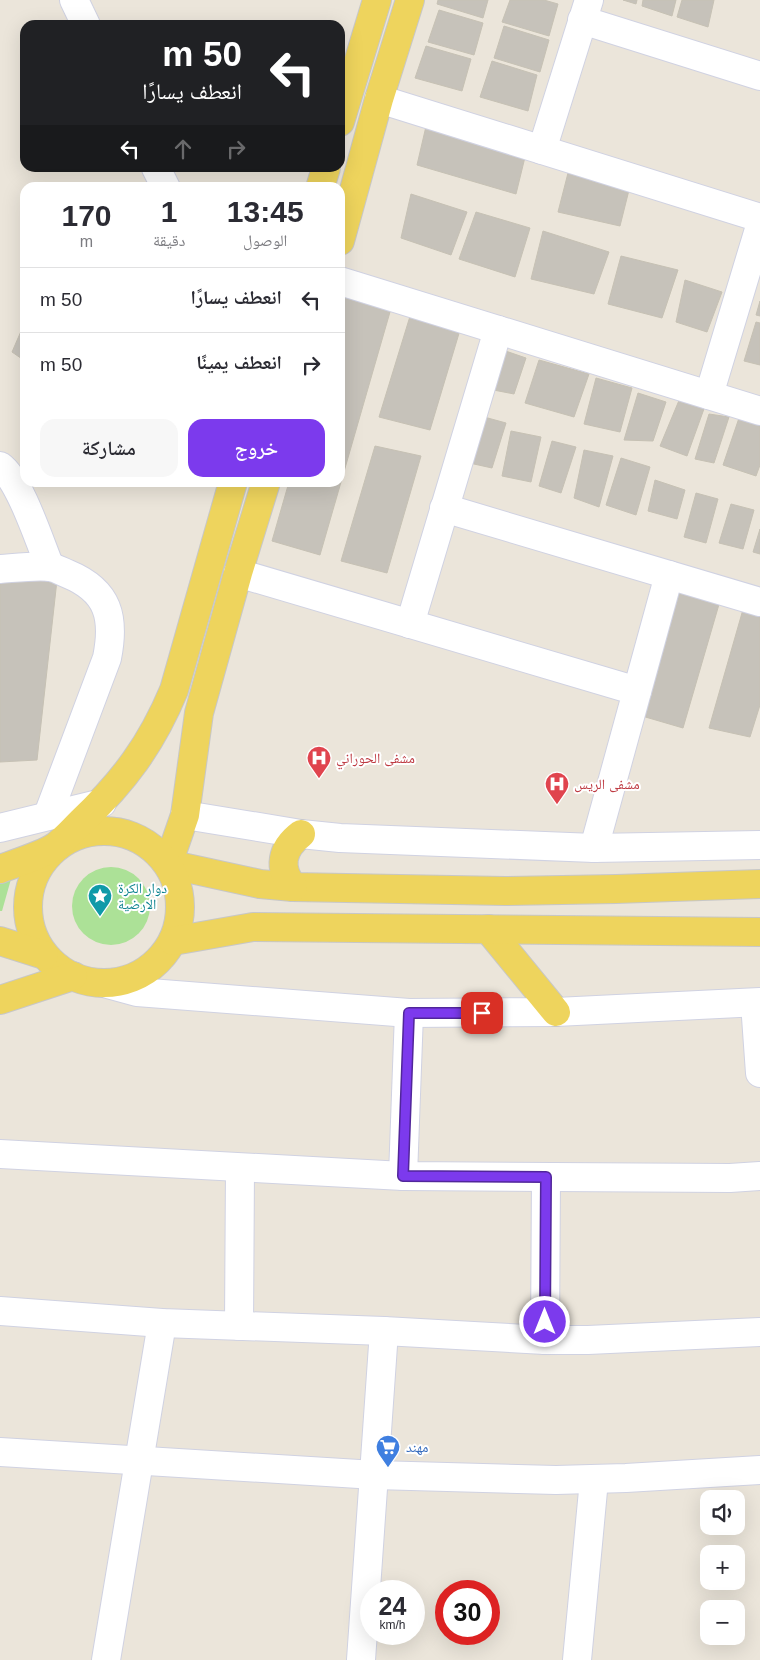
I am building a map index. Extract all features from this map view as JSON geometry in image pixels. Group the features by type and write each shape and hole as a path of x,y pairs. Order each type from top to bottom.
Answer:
{"main road":[{"path":"345,106 377,0"},
{"path":"345,223 379,99 410,0"},
{"path":"0,869 55,847 78,834 103,830 128,833 151,845 168,864 177,882 181,902 180,922 173,941 161,958 145,972 125,980 104,983 88,982 57,967 44,955 32,934 27,910 30,887 39,865 55,847 102,802 136,761 164,714 174,690 232,487"},
{"path":"168,864 185,815 199,714 238,573 264,487"},
{"path":"294,888 284,872 285,855 288,847 301,834"},
{"path":"168,864 260,884 294,888 505,891 760,884"},
{"path":"173,941 253,927 760,932"},
{"path":"488,929 556,1012"},
{"path":"0,941 44,955"},
{"path":"0,1000 73,976"}],"street":[{"path":"74,0 84,20"},
{"path":"542,150 585,10 760,76"},
{"path":"379,99 760,218"},
{"path":"709,395 760,226"},
{"path":"345,283 760,411"},
{"path":"410,624 498,330"},
{"path":"0,466 5,470 17,488 50,567"},
{"path":"444,508 760,602"},
{"path":"0,569 50,567 79,578 98,592 110,615 111,637 107,658 48,815"},
{"path":"238,573 637,691"},
{"path":"594,848 669,575"},
{"path":"0,828 102,802"},
{"path":"185,815 301,834 340,838 594,848 760,845"},
{"path":"104,983 137,992 409,1013 556,1012 757,1003 760,1074"},
{"path":"403,1176 409,1013"},
{"path":"0,1154 403,1176 730,1178 760,1176"},
{"path":"239,1326 240,1168"},
{"path":"545,1340 546,1177"},
{"path":"0,1311 162,1323 384,1331 545,1340 588,1340 760,1332"},
{"path":"106,1660 162,1323"},
{"path":"361,1660 384,1331"},
{"path":"0,1452 375,1475 594,1480 760,1470"},
{"path":"577,1660 594,1480"}],"green space":[{"path":"111,867 126,870 139,878 147,891 150,906 147,921 139,934 126,942 111,945 96,942 83,934 75,921 72,906 75,891 83,878 96,870"},
{"path":"11,879 2,911 0,911 0,880"}],"building":[{"path":"438,0 488,0 483,18 437,4"},
{"path":"510,0 544,0 558,4 549,36 502,22"},
{"path":"623,0 637,0 636,4"},
{"path":"643,0 676,0 672,16 642,6"},
{"path":"682,0 714,0 708,27 677,17"},
{"path":"439,10 483,23 474,55 428,42"},
{"path":"504,26 549,40 540,72 494,58"},
{"path":"426,46 471,59 462,91 415,78"},
{"path":"492,61 537,75 528,111 480,97"},
{"path":"427,122 526,153 516,194 417,165"},
{"path":"568,173 630,186 620,226 558,212"},
{"path":"411,194 467,212 451,255 401,238"},
{"path":"476,212 530,228 515,277 459,259"},
{"path":"543,231 609,252 594,294 531,279"},
{"path":"621,256 678,270 662,318 608,304"},
{"path":"685,280 722,292 707,332 676,322"},
{"path":"345,292 392,305 345,468"},
{"path":"760,301 760,316 756,315"},
{"path":"411,313 460,330 430,430 379,417"},
{"path":"756,322 760,323 760,365 744,361"},
{"path":"20,334 20,358 12,352"},
{"path":"491,346 526,358 514,394 478,387"},
{"path":"539,360 589,374 574,417 525,403"},
{"path":"596,378 632,388 620,432 584,424"},
{"path":"638,393 666,402 653,441 624,440"},
{"path":"680,398 705,406 687,456 660,446"},
{"path":"466,412 506,423 492,468 456,460"},
{"path":"709,414 729,417 714,463 695,459"},
{"path":"739,418 760,424 760,465 756,476 723,465"},
{"path":"511,431 541,437 531,482 502,476"},
{"path":"552,441 576,447 561,493 539,486"},
{"path":"375,446 421,456 387,573 341,561"},
{"path":"584,450 613,456 599,507 574,498"},
{"path":"621,458 650,467 636,515 606,505"},
{"path":"655,480 685,490 677,519 648,511"},
{"path":"288,487 340,487 320,555 272,541"},
{"path":"696,493 718,499 706,543 684,537"},
{"path":"731,504 754,510 743,549 719,543"},
{"path":"760,529 760,554 753,552"},
{"path":"57,580 37,760 0,762 0,583"},
{"path":"679,581 722,594 683,728 642,716"},
{"path":"744,606 760,611 760,705 750,737 709,728"}],"place":[{"name":"مشفى الحوراني","path":"319,779"},
{"name":"مشفى الريس","path":"557,805"},
{"name":"دوار الكرة الارضية","path":"100,917"},
{"name":"مهند","path":"388,1468"}],"route":[{"path":"482,1013 409,1013 403,1176 546,1177 545,1322"}]}
